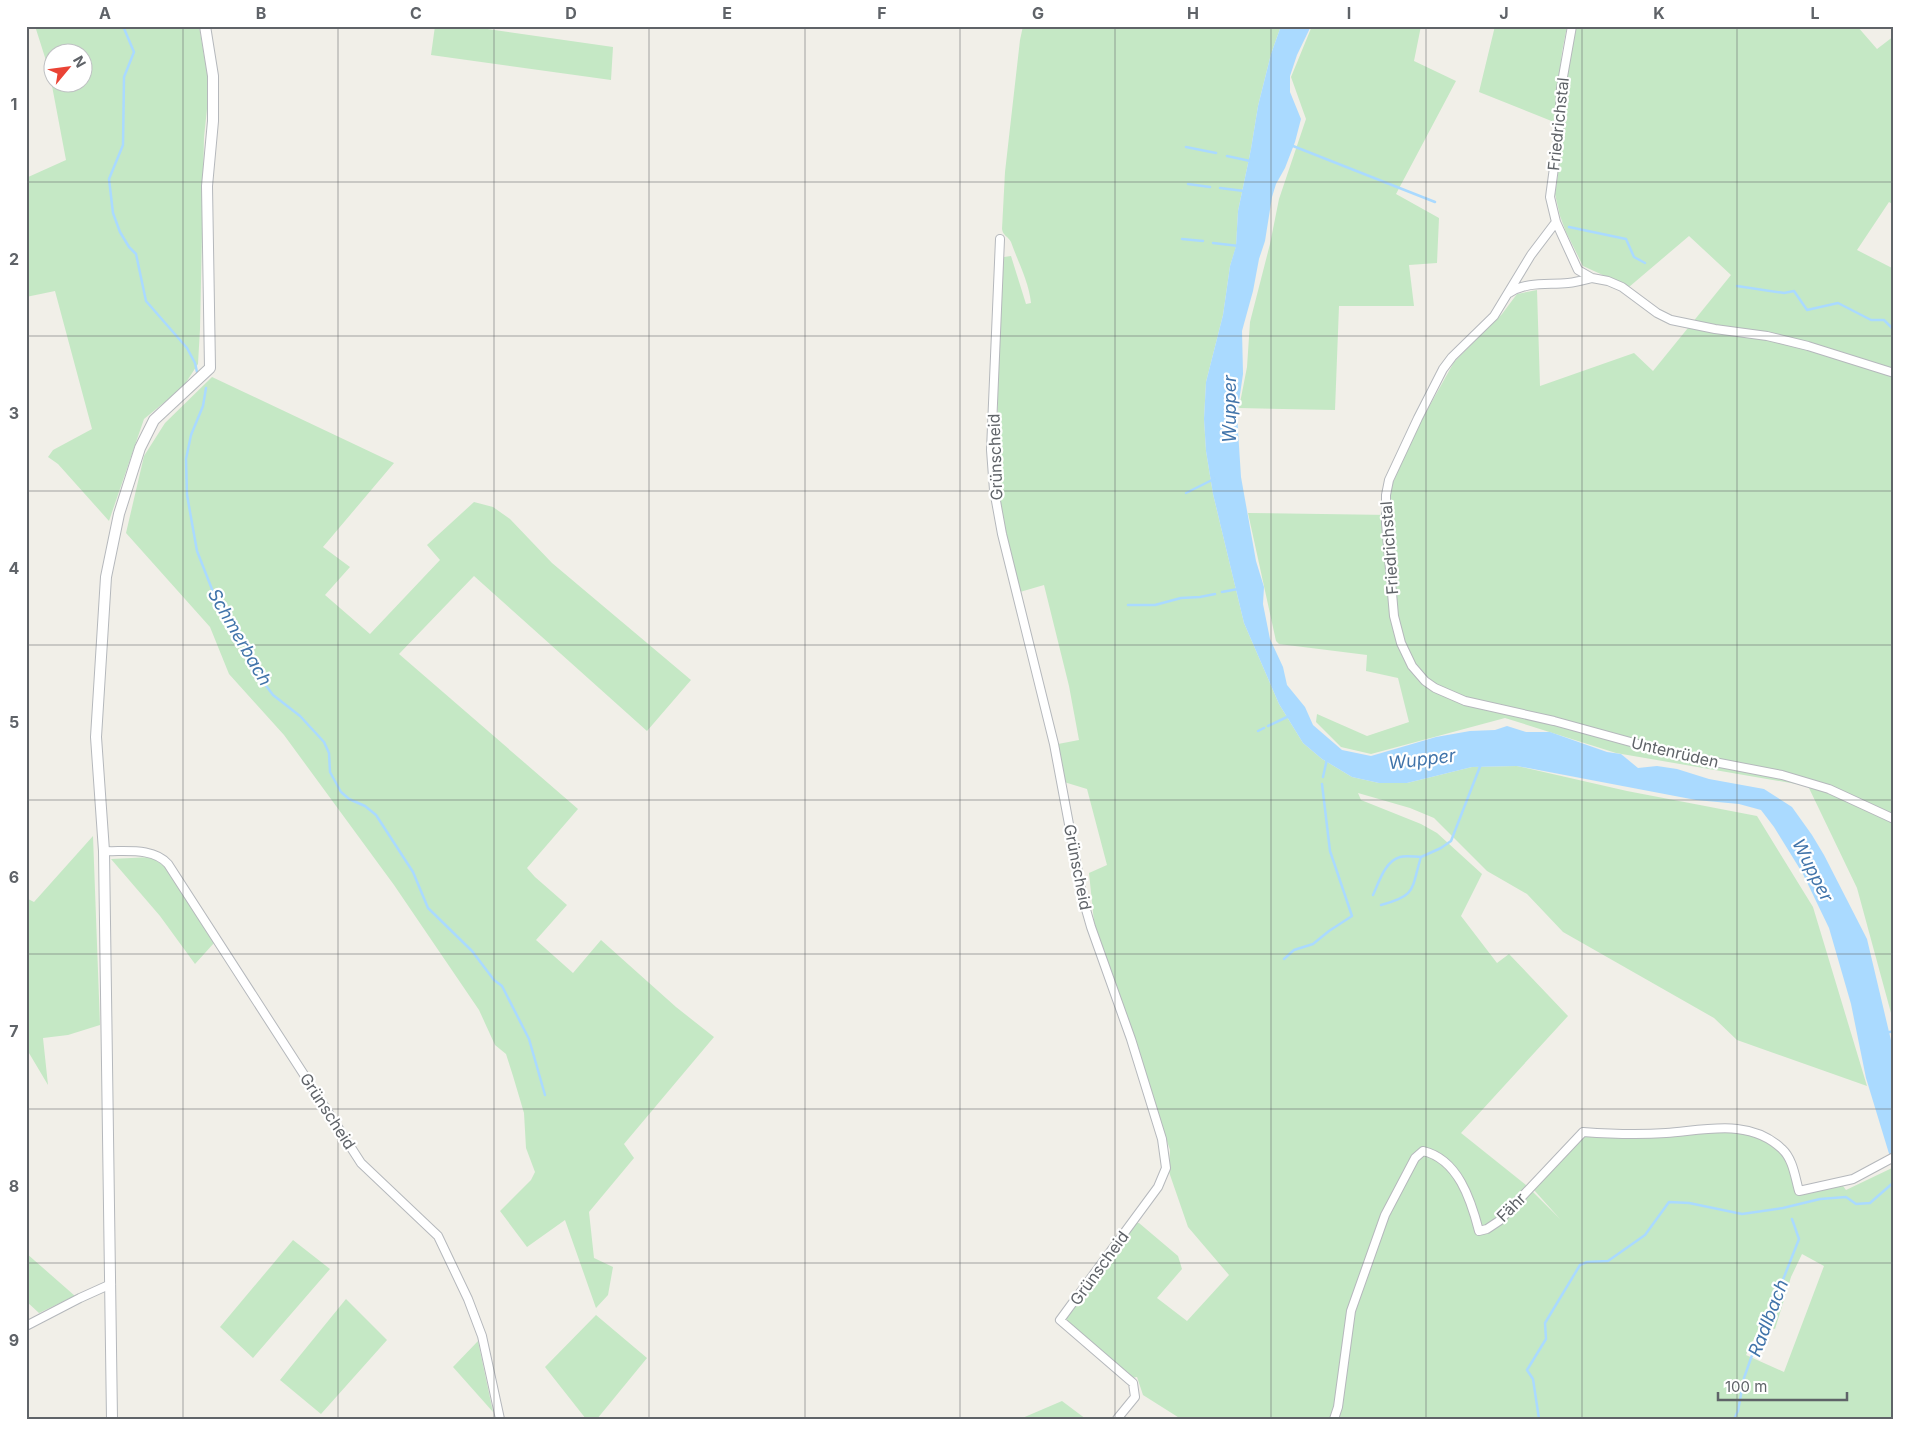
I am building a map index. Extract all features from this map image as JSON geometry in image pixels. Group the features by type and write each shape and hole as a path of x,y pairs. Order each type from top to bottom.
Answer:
{"street":[{"path":"112,1419 104,851 96,737 106,577 118,522 140,448 154,420 210,368 207,186 213,121 213,76 205,26"},
{"name":"Friedrichstal","path":"1572,26 1561,88 1559,131 1550,197 1556,222 1577,268 1592,278 1608,281 1622,287 1663,316 1684,323 1767,336 1808,346 1894,373"},
{"name":"Friedrichstal","path":"1452,697 1435,688 1418,674 1402,647 1394,616 1387,540 1387,488 1392,472 1443,369 1452,357 1490,320 1509,293 1531,255 1556,222"},
{"name":"Grünscheid","path":"1000,239 991,450 994,490 1002,534 1054,744 1083,899 1091,927 1131,1039 1162,1139 1166,1168 1158,1187 1060,1320 1133,1383 1134,1397 1117,1419"},
{"name":"Friedrichstal","path":"1509,293 1519,287 1532,284 1570,283 1592,278"},
{"name":"Untenrüden","path":"1452,697 1554,721 1678,755 1782,775 1829,789 1894,819"},
{"name":"Grünscheid","path":"104,851 153,854 162,857 361,1163 438,1236 468,1299 482,1336 500,1419"},
{"name":"Fähr","path":"1334,1419 1338,1407 1351,1311 1385,1215 1415,1158 1423,1151 1432,1153 1462,1182 1473,1208 1479,1231 1488,1229 1499,1221 1583,1132 1634,1134 1724,1128 1752,1130 1768,1137 1784,1150 1792,1166 1799,1191 1853,1179 1894,1157"},
{"path":"26,1326 111,1284"}],"green space":[{"path":"35,26 199,26 207,73 207,109 204,137 198,364 183,387 144,419 109,521 58,464 48,457 53,450 92,429 55,291 26,297 26,178 66,160 53,92 92,92 92,42 42,42 42,48"},
{"path":"435,26 467,26 613,47 611,80 431,55"},
{"path":"1023,26 1281,26 1271,54 1258,106 1238,211 1236,247 1230,266 1223,315 1206,382 1204,419 1206,451 1213,494 1244,623 1279,704 1303,743 1322,759 1352,777 1379,783 1407,783 1472,767 1517,766 1627,791 1757,816 1813,907 1867,1086 1737,1040 1714,1018 1563,932 1527,894 1487,871 1434,818 1410,808 1358,793 1361,800 1421,824 1437,833 1482,874 1461,916 1497,963 1509,954 1568,1016 1461,1133 1526,1185 1560,1219 1534,1190 1585,1135 1748,1132 1779,1150 1788,1164 1798,1193 1843,1186 1846,1190 1892,1168 1894,1170 1894,1419 1181,1419 1143,1395 1137,1377 1132,1378 1067,1322 1066,1317 1135,1223 1139,1223 1178,1256 1182,1269 1157,1298 1187,1321 1229,1275 1188,1227 1169,1172 1170,1150 1094,922 1089,873 1107,865 1087,789 1064,782 1058,744 1079,740 1069,686 1044,585 1020,592 996,489 1000,298 1004,257 1011,256 1026,304 1031,303 1023,272 1011,242 1002,229 1005,172","holes":["1802,1254 1824,1266 1784,1372 1746,1355 1761,1324 1775,1329 1791,1277"]},
{"path":"1312,26 1421,26 1414,61 1456,81 1396,194 1439,218 1437,263 1409,265 1414,306 1339,306 1335,410 1239,408 1247,367 1250,322 1270,244 1279,199 1306,119 1291,77"},
{"path":"1495,26 1567,26 1554,122 1479,92"},
{"path":"1576,26 1857,26 1877,49 1894,36 1894,205 1889,202 1857,250 1894,269 1894,816 1828,792 1894,822 1894,1024 1857,888 1808,786 1616,753 1505,718 1371,754 1341,747 1316,722 1317,714 1367,736 1409,722 1398,678 1366,671 1367,655 1279,644 1276,641 1248,513 1391,515 1391,487 1415,432 1454,362 1502,314 1517,294 1537,290 1540,386 1634,353 1653,371 1731,275 1689,236 1629,287 1583,266 1566,232 1555,194 1562,148 1562,103"},
{"path":"212,377 394,463 323,547 350,567 325,595 370,634 440,560 427,545 474,502 493,507 510,519 552,563 691,680 647,731 474,576 399,654 578,809 527,868 567,905 536,940 573,973 601,940 676,1007 714,1037 624,1144 634,1158 589,1212 594,1258 613,1267 608,1295 596,1308 565,1220 527,1247 500,1211 531,1180 535,1172 526,1148 524,1113 506,1054 495,1045 479,1010 394,885 284,735 229,674 210,627 126,533 144,456 165,423"},
{"path":"93,836 100,1025 68,1035 43,1038 48,1085 26,1048 26,898 34,902"},
{"path":"151,857 164,866 214,943 195,964 160,916 111,859"},
{"path":"293,1240 330,1269 253,1358 220,1327"},
{"path":"26,1253 75,1296 39,1313 26,1301"},
{"path":"346,1299 387,1340 321,1414 280,1380"},
{"path":"596,1315 647,1358 597,1419 586,1419 545,1367"},
{"path":"478,1341 493,1412 453,1367"},
{"path":"1062,1401 1086,1419 1020,1419"}],"water":[{"name":"Wupper","path":"1281,26 1311,26 1297,55 1290,76 1290,92 1301,119 1295,142 1272,197 1265,241 1242,331 1243,374 1237,415 1241,477 1256,561 1264,587 1263,604 1270,639 1283,667 1287,685 1305,707 1313,725 1342,750 1371,756 1436,737 1470,731 1495,730 1507,726 1526,732 1550,732 1607,752 1621,754 1638,768 1657,766 1677,769 1709,779 1764,789 1792,807 1824,855 1867,939 1894,1053 1894,1170 1866,1078 1851,1004 1829,928 1803,874 1774,827 1761,810 1739,804 1696,800 1517,766 1472,767 1407,783 1379,783 1352,777 1322,759 1303,743 1279,704 1244,623 1213,494 1206,451 1204,419 1206,382 1223,315 1230,266 1236,246 1238,211 1258,106 1271,54"}],"waterway":[{"name":"Schmerbach","path":"123,26 134,52 124,77 123,145 109,179 113,213 120,232 129,247 136,254 146,301 187,348 195,363 197,372"},
{"path":"1293,146 1435,202"},
{"path":"1186,147 1216,153"},
{"path":"1227,156 1250,161"},
{"path":"1188,184 1210,187"},
{"path":"1220,188 1244,191"},
{"path":"1569,227 1626,239 1634,257 1645,263"},
{"path":"1182,239 1203,241"},
{"path":"1213,243 1239,246"},
{"path":"1737,286 1784,293 1794,291 1807,310 1838,303 1871,320 1884,320 1894,330"},
{"name":"Schmerbach","path":"206,388 203,406 191,435 186,459 187,495 197,551 217,602 229,622 248,643 252,662 258,675 273,695 300,716 324,742 329,753 330,772 341,792 376,815 413,872 428,908 472,951 494,980 502,986 529,1039 545,1095"},
{"path":"1186,493 1214,479"},
{"path":"1222,592 1238,589"},
{"path":"1128,605 1155,605 1181,598 1215,594"},
{"path":"1268,726 1289,716"},
{"path":"1258,731 1264,728"},
{"path":"1323,777 1327,759"},
{"path":"1381,905 1393,902 1407,894 1411,890 1421,857 1451,841 1481,764"},
{"path":"1284,959 1294,950 1313,944 1352,916 1330,851 1322,784"},
{"path":"1373,895 1386,867 1395,859 1405,856 1421,857"},
{"path":"1885,1033 1894,1031"},
{"path":"1539,1419 1533,1379 1527,1370 1546,1339 1545,1323 1580,1265 1587,1262 1608,1261 1645,1235 1669,1202 1689,1203 1742,1214 1783,1208 1820,1199 1846,1197 1856,1204 1870,1203 1894,1182"},
{"name":"Radlbach","path":"1734,1419 1738,1411 1744,1378 1757,1341 1799,1239 1792,1219"}]}
